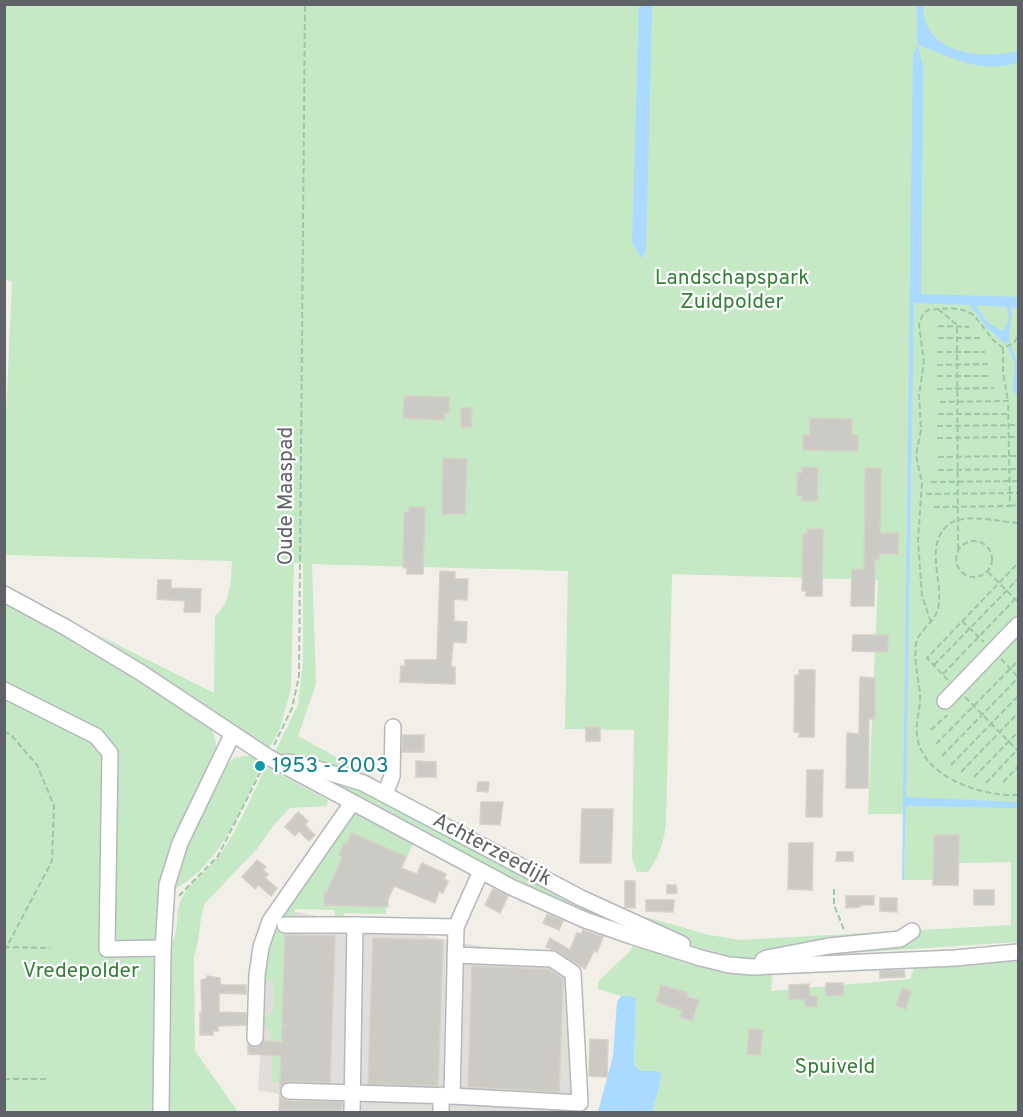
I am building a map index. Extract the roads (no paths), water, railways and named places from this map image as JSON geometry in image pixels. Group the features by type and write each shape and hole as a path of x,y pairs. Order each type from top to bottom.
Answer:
{"street":[{"name":"Achterzeedijk","path":"4,594 126,663 232,735 272,759 481,871 546,904 585,920 701,958 729,965 753,967 955,958 1018,952"},
{"path":"945,701 1018,625"},
{"path":"4,690 96,736 110,753 107,949 163,948"},
{"path":"385,794 392,776 393,728"},
{"path":"161,1113 163,948 167,885 173,862 232,735"},
{"name":"Achterzeedijk","path":"272,759 301,764 363,783 581,898 685,945 701,958"},
{"path":"255,1038 257,975 261,946 270,921 352,803"},
{"path":"441,1113 447,1096 456,927 481,871"},
{"path":"285,925 456,927"},
{"path":"352,1113 355,925"},
{"path":"753,967 766,958 848,944 900,939 912,931"},
{"path":"289,1091 447,1096 580,1108 573,973 552,959 455,955"}],"water":[{"path":"639,5 652,5 646,252 641,258 632,243"},
{"path":"917,5 923,5 925,21 932,34 943,43 956,50 971,53 1003,54 1018,51 1018,62 1005,66 979,66 917,45"},
{"path":"917,45 923,66 921,294 1018,297 1018,308 1011,307 1010,342 1005,343 988,329 970,305 914,303 906,797 1018,802 1018,808 906,806 904,880 902,880 913,54","holes":["977,305 1007,307 1009,319 1004,331 987,321"]},
{"path":"1011,346 1018,364 1018,398 1013,389 1015,364 1008,347"},
{"path":"621,996 636,999 634,1065 641,1071 661,1073 653,1112 598,1112 613,1056 617,1002"}],"place":[{"name":"1953 - 2003","path":"260,766"}],"park label":[{"name":"Landschapspark Zuidpolder","path":"732,290"},
{"name":"Vredepolder","path":"81,971"},
{"name":"Spuiveld","path":"835,1067"}]}
